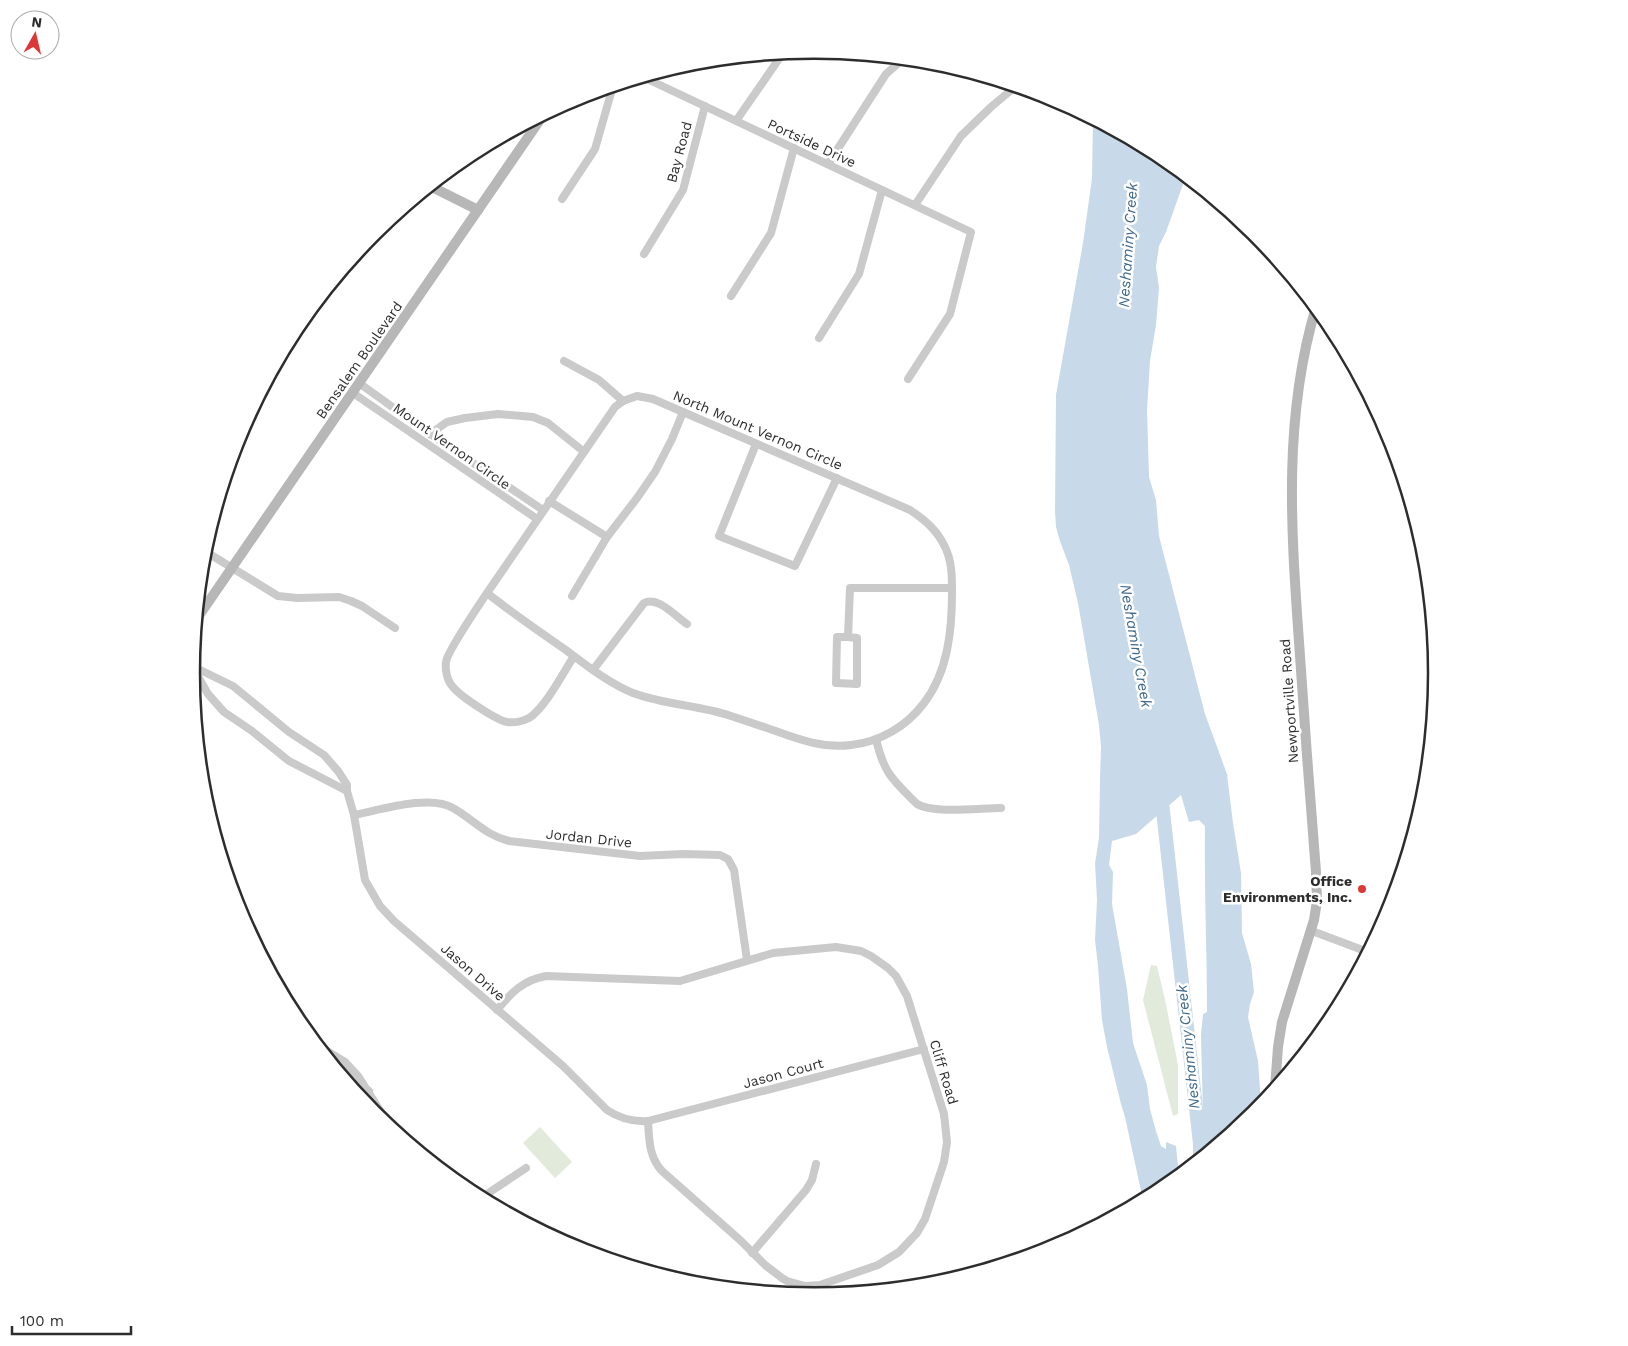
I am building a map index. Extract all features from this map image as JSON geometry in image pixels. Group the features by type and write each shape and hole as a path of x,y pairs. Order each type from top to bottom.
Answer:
{"main road":[{"name":"Bensalem Boulevard","path":"203,609 536,125"},
{"path":"436,189 478,210"},
{"name":"Newportville Road","path":"1276,1078 1282,1022 1312,931 1317,901 1293,565 1291,487 1292,449 1298,387 1305,347 1313,316"}],"street":[{"path":"736,121 778,60"},
{"path":"828,164 886,74 897,64"},
{"name":"Portside Drive","path":"653,81 971,232 950,314 908,379"},
{"path":"915,205 961,136 1010,91"},
{"path":"562,199 595,149 611,93"},
{"name":"Bay Road","path":"644,254 683,190 705,106"},
{"path":"731,296 771,233 794,148"},
{"path":"819,338 859,274 882,190"},
{"path":"564,361 599,380 622,401 607,416 486,593 446,658 446,669 453,687 463,696 492,716 514,723 522,721 538,710 574,656"},
{"name":"Mount Vernon Circle","path":"359,383 430,434 543,510"},
{"name":"Mount Vernon Circle","path":"353,393 537,519"},
{"name":"North Mount Vernon Circle","path":"486,593 593,670 624,688 645,697 667,703 719,712 820,745 834,747 876,739 904,723 928,698 946,657 951,633 952,588 950,560 946,548 931,525 910,510 683,412 643,397 636,396 622,401"},
{"path":"572,596 607,537 655,472 672,440 683,412"},
{"path":"430,434 447,422 465,418 498,414 532,417 548,423 584,451"},
{"path":"756,444 719,536 795,566 837,478"},
{"path":"549,501 607,537"},
{"path":"212,555 263,588 284,598 332,596 351,601 395,628"},
{"path":"848,637 850,588 952,588"},
{"path":"593,670 644,603 648,601 657,602 687,624"},
{"path":"837,637 848,637 857,638 857,684 836,684 837,637"},
{"name":"Jason Drive","path":"200,669 233,686 289,732 332,762 347,785 365,880 380,906 394,921 563,1066 607,1110 630,1120 648,1121"},
{"name":"Jason Drive","path":"200,680 208,694 224,712 252,731 289,761 347,791"},
{"path":"876,739 888,774 921,807 934,809 1001,808"},
{"name":"Jordan Drive","path":"354,815 416,803 435,802 454,808 486,832 509,841 640,856 720,855 731,862 734,870 747,960"},
{"path":"1312,931 1362,950"},
{"name":"Cliff Road","path":"497,1010 518,987 535,978 559,976 680,981 747,960 781,952 836,947 861,951 888,968 901,983 908,996 944,1114 947,1128 947,1152 925,1219 909,1243 899,1252 878,1265 820,1285 811,1286 794,1284 782,1278 658,1166 651,1152 648,1121"},
{"name":"Jason Court","path":"648,1121 924,1049"},
{"path":"333,1055 345,1062 369,1091 376,1103"},
{"path":"752,1252 806,1190 812,1180 816,1164"},
{"path":"488,1193 526,1168"}],"green space":[{"path":"1151,965 1157,966 1178,1065 1178,1114 1173,1116 1143,1000"},
{"path":"540,1127 572,1162 555,1178 523,1143"}],"water":[{"path":"1093,126 1155,162 1184,183 1159,246 1156,267 1159,288 1156,325 1150,361 1147,410 1149,477 1156,500 1159,536 1205,714 1227,774 1241,873 1242,933 1251,964 1254,992 1248,1017 1258,1061 1260,1089 1260,1095 1204,1147 1201,1035 1203,1014 1207,1012 1205,826 1199,820 1189,822 1181,795 1136,834 1112,841 1109,865 1113,872 1112,904 1127,989 1133,1043 1147,1085 1150,1109 1161,1146 1166,1149 1166,1142 1176,1146 1178,1167 1141,1192 1102,1020 1095,940 1097,900 1095,863 1099,838 1101,747 1099,725 1078,603 1069,565 1056,527 1055,511 1056,395 1083,243 1092,178"}],"waterway":[{"name":"Neshaminy Creek","path":"1161,793 1200,1150"}],"place":[{"name":"Office Environments, Inc.","path":"1362,889"}]}
